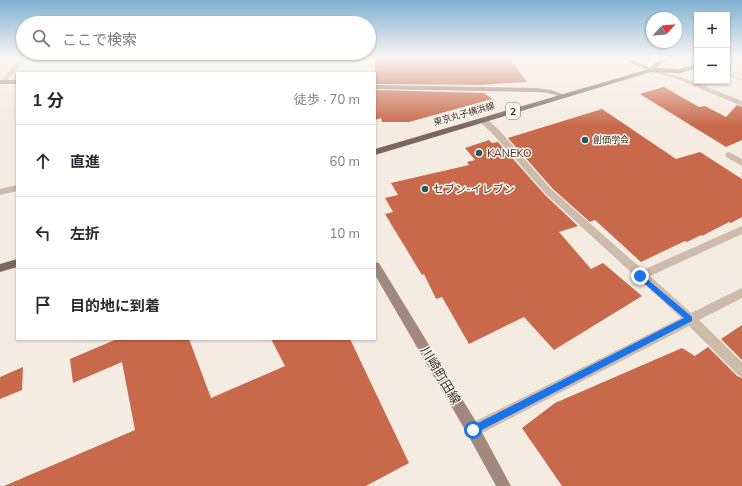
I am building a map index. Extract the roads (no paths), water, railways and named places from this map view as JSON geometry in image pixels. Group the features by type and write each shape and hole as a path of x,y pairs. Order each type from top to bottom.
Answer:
{"main road":[{"name":"東京丸子横浜線","path":"376,152 616,81"},
{"path":"0,268 16,263"}],"street":[{"path":"686,81 742,104"},
{"path":"2,82 16,82"},
{"path":"376,87 537,90 549,91 565,96"},
{"path":"483,120 495,131 549,192 640,276 690,319 742,371"},
{"path":"729,155 742,163"},
{"path":"0,192 16,188"},
{"path":"640,276 742,230"},
{"name":"川崎町田線","path":"376,268 473,430 504,486"},
{"path":"473,430 742,293"}],"place":[{"name":"創価学会","path":"585,140"},
{"name":"KANEKO","path":"479,153"},
{"name":"セブン-イレブン","path":"425,189"}]}
